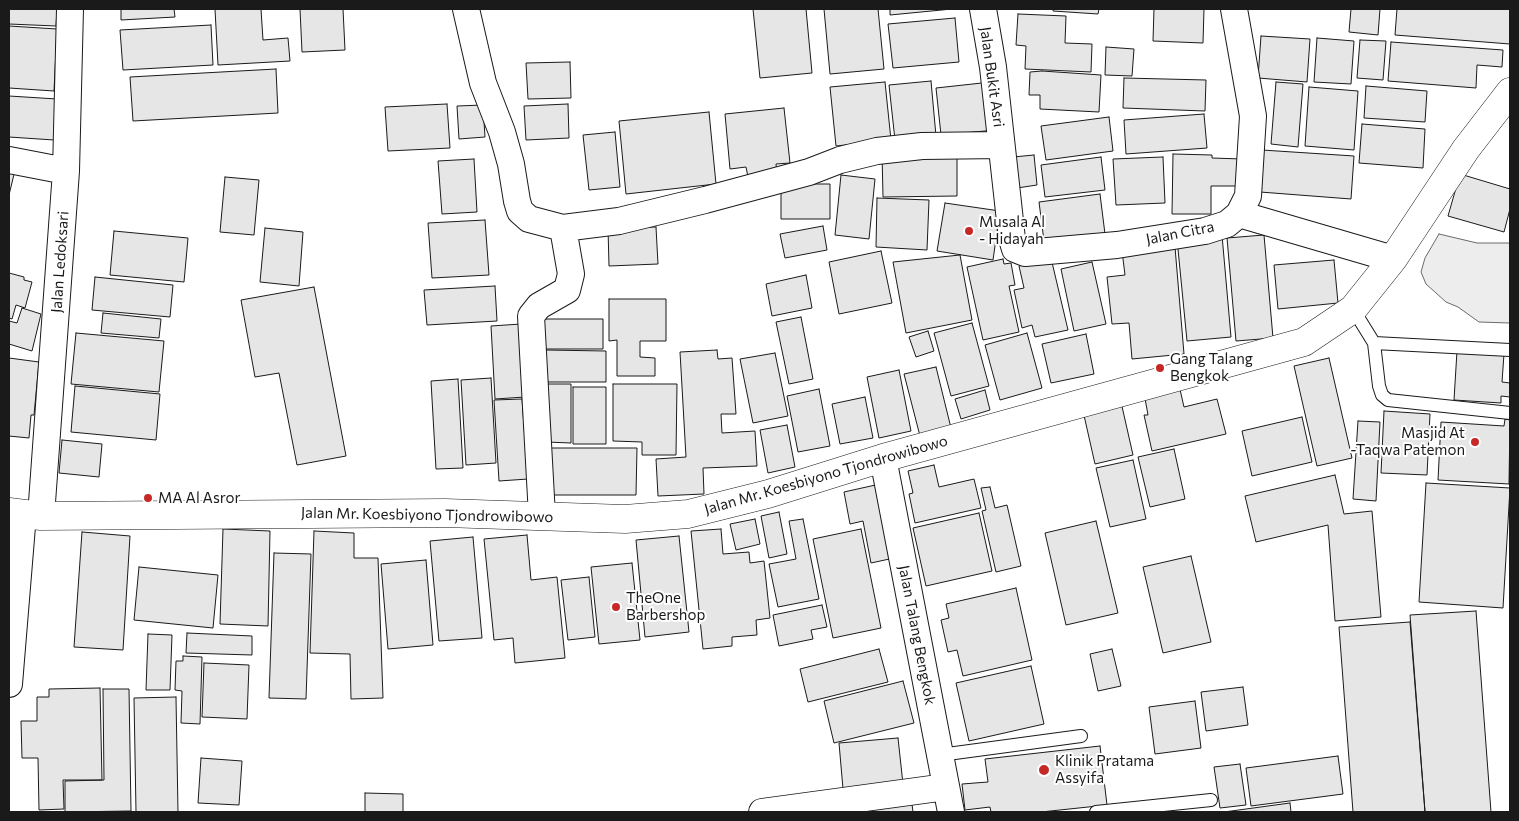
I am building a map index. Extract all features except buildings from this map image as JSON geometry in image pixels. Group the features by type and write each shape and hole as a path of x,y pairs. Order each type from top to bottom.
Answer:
{"main road":[{"name":"Jalan Mr. Koesbiyono Tjondrowibowo","path":"24,514 445,513 625,519 688,514 768,494 883,458 1304,342 1353,309 1393,259 1466,148 1510,92"}],"street":[{"name":"Jalan Ledoksari","path":"9,684 24,514 66,171 70,9"},
{"path":"466,9 483,83 502,132 511,164 520,211 529,219 563,228 619,221 809,172 840,160 877,152 922,146 1001,145"},
{"name":"Jalan Bukit Asri","path":"983,9 993,67 1001,145"},
{"path":"1234,9 1253,116 1248,196 1239,214 1393,259"},
{"name":"Jalan Citra","path":"1001,145 1012,239 1015,249 1025,253 1117,245 1205,231 1227,224 1239,214"},
{"path":"9,160 66,171"},
{"path":"542,516 531,316 538,306 567,290 571,274 563,228"},
{"name":"Jalan Talang Bengkok","path":"883,458 951,812"},
{"path":"762,812 946,787"}],"lane":[{"path":"1353,309 1374,343 1379,386 1382,395 1388,400 1510,413"},
{"path":"1374,343 1510,350"},
{"path":"940,755 1081,736"},
{"path":"1096,812 1211,800"}],"shaded area":[{"path":"1439,234 1477,243 1510,243 1510,323 1479,322 1458,307 1446,302 1426,284 1421,272 1425,258"}],"place":[{"name":"Musala Al - Hidayah","path":"969,231"},
{"name":"Gang Talang Bengkok","path":"1160,368"},
{"name":"Masjid At -Taqwa Patemon","path":"1475,442"},
{"name":"MA Al Asror","path":"148,498"},
{"name":"TheOne Barbershop","path":"616,607"},
{"name":"Klinik Pratama Assyifa","path":"1044,770"}]}
